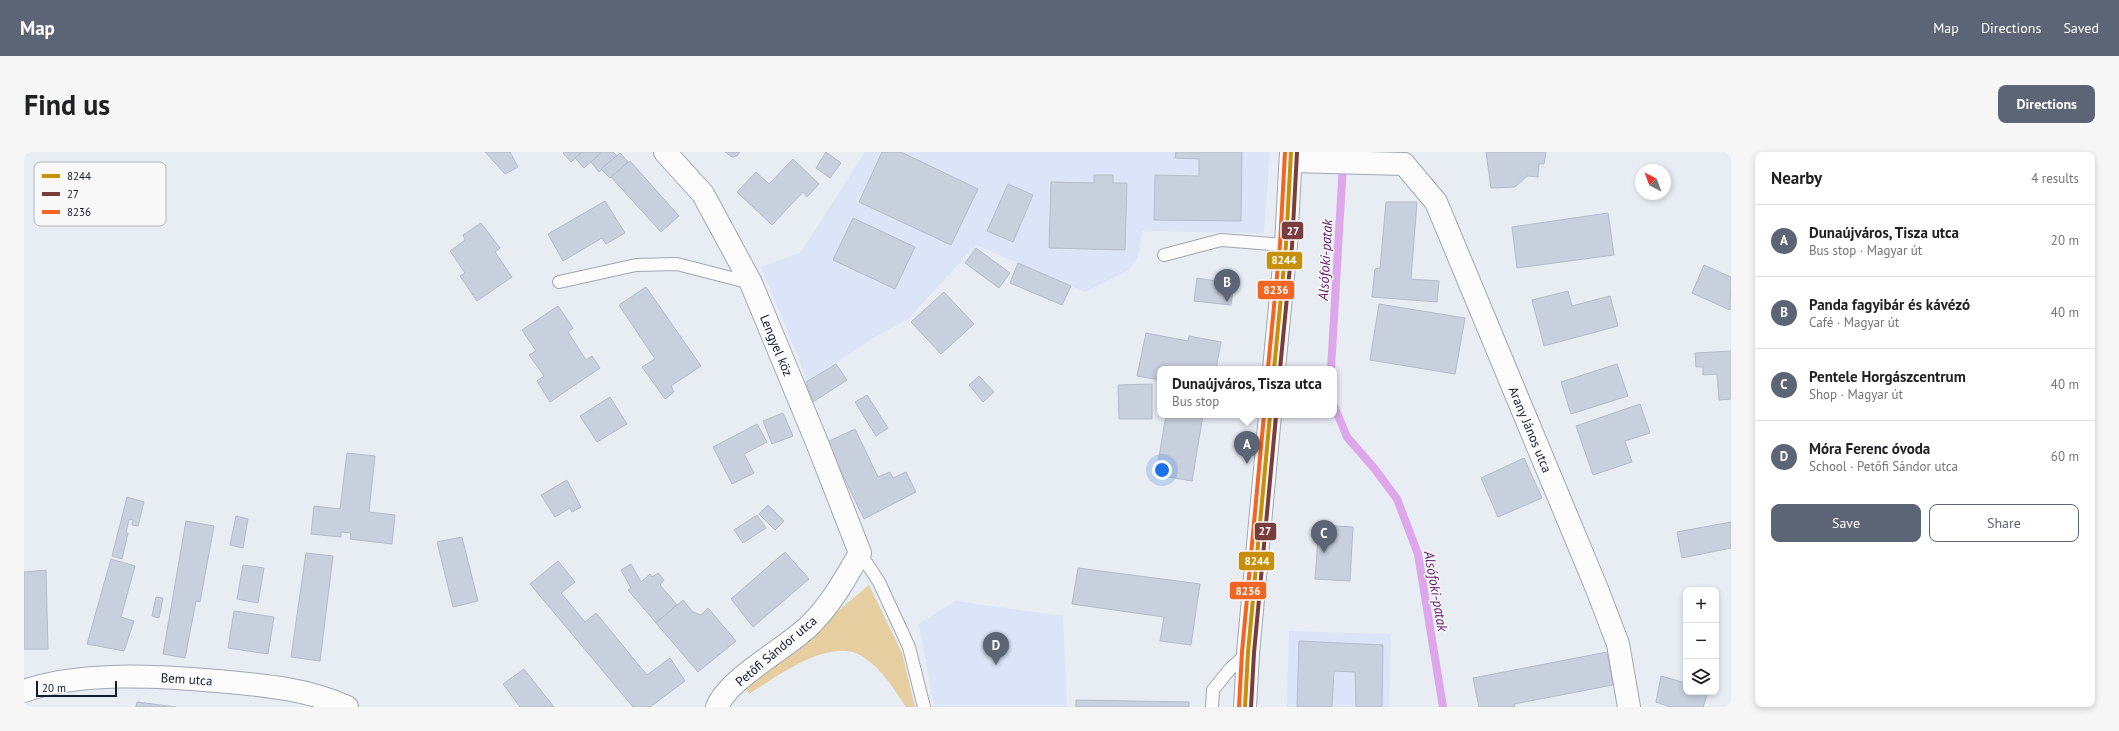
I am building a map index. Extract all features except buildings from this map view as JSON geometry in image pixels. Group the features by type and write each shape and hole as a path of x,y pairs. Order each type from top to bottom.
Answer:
{"street":[{"name":"Lengyel köz","path":"665,152 704,194 751,283 818,444 860,554"},
{"path":"1274,366 1286,245 1291,156 1317,162 1364,163 1408,158"},
{"name":"Arany János utca","path":"1408,158 1436,202 1597,588 1618,644 1629,707"},
{"path":"1245,707 1248,653 1270,418"},
{"name":"Petőfi Sándor utca","path":"717,707 719,702 739,680 810,625 836,594 860,554"},
{"name":"Bem utca","path":"24,691 44,684 108,678 154,676 280,686 347,707"}],"lane":[{"path":"1164,255 1221,240 1286,245"},
{"path":"560,282 636,265 677,264 751,283"},
{"path":"860,554 879,582 909,647 924,707"},
{"path":"1212,707 1213,690 1229,670 1248,653"}],"shaded area":[{"path":"865,152 1270,152 1264,233 1142,231 1138,257 1129,270 1085,292 976,245 908,319 875,337 806,382 800,362 761,267 801,252"},
{"path":"869,585 902,653 915,707 906,707 886,678 874,665 860,655 847,651 818,655 773,678 749,694 746,688"},
{"path":"955,601 1063,616 1067,707 934,707 919,624"},
{"path":"1289,631 1391,634 1389,707 1287,707"}],"waterway":[{"name":"Alsófoki-patak","path":"1331,366 1343,164"},
{"name":"Alsófoki-patak","path":"1337,413 1347,437 1374,468 1397,499 1418,554 1443,707"}],"transit line":[{"name":"8236","path":"1268,366 1280,245 1285,152"},
{"name":"8244","path":"1274,366 1286,245 1291,152"},
{"name":"27","path":"1280,366 1292,246 1297,152"},
{"name":"8236","path":"1239,707 1242,652 1264,418"},
{"name":"8244","path":"1245,707 1248,653 1270,418"},
{"name":"27","path":"1251,707 1254,653 1276,418"}],"place":[{"name":"Panda fagyibár és kávézó","path":"1227,302"},
{"name":"Dunaújváros, Tisza utca","path":"1247,464"},
{"name":"Pentele Horgászcentrum","path":"1324,553"},
{"name":"Móra Ferenc óvoda","path":"996,665"}]}
